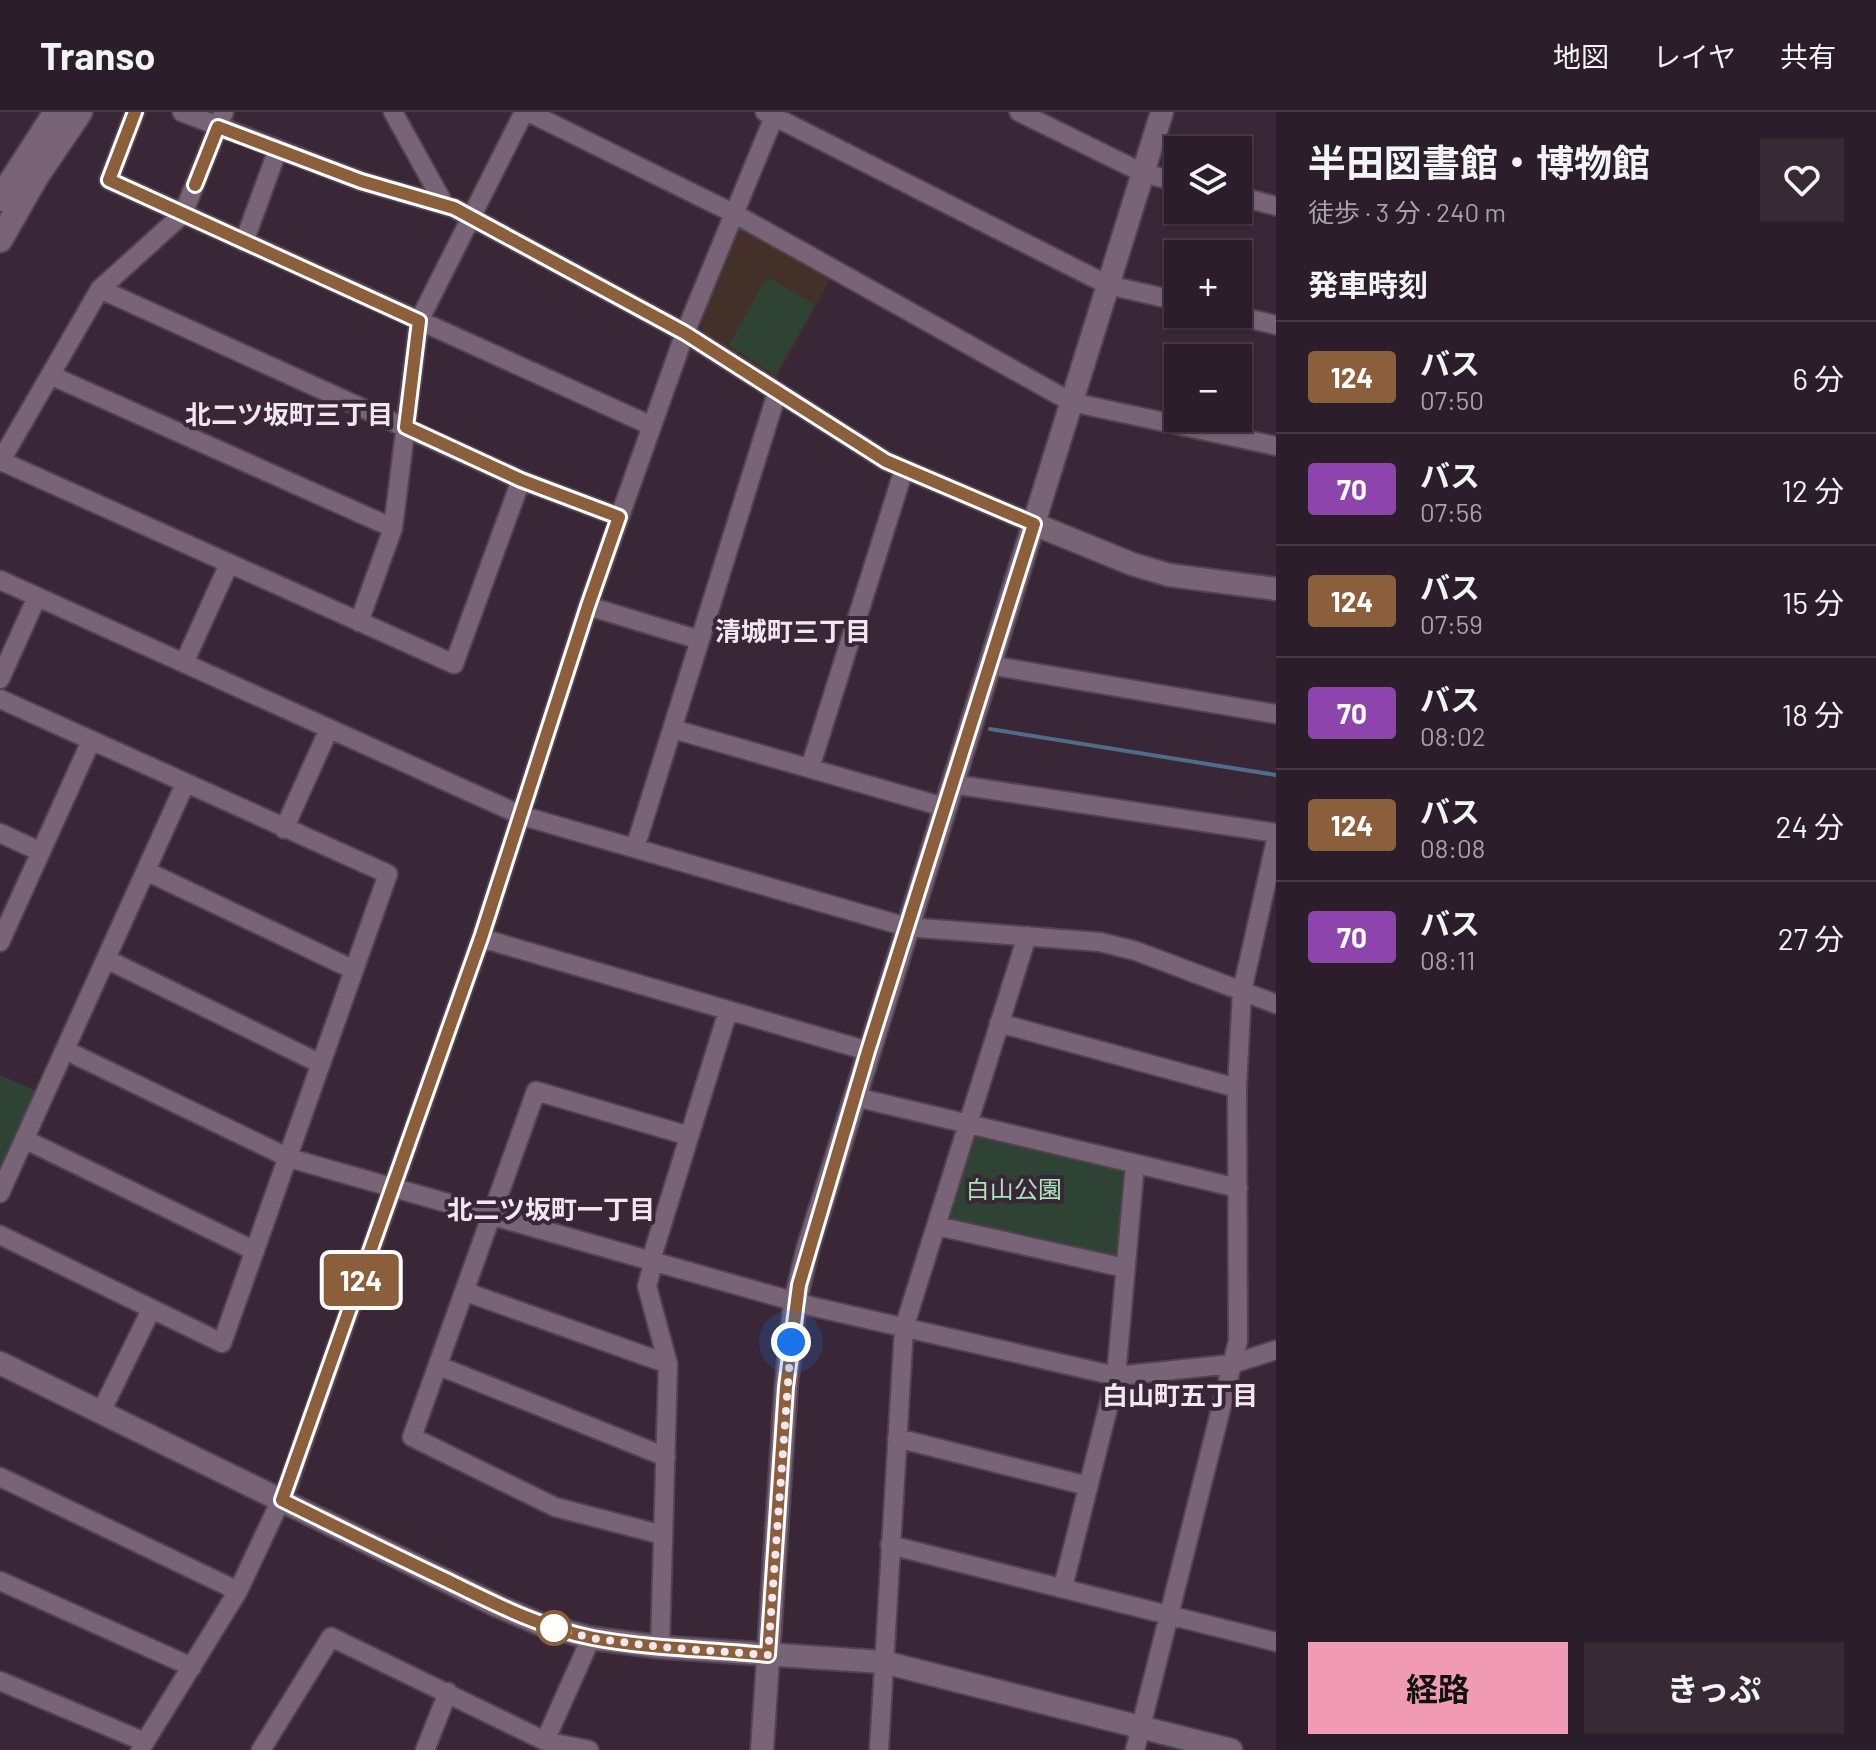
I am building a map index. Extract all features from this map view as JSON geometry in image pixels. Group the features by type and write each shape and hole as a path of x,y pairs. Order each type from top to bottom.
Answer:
{"main road":[{"path":"0,199 56,112"},
{"path":"0,240 36,177 80,112"}],"street":[{"path":"135,112 109,180 652,426"},
{"path":"182,112 221,119 278,149 361,181 444,204 685,333 886,461 904,469 1132,564 1169,575 1276,589"},
{"path":"393,112 444,204"},
{"path":"359,622 393,528 419,321 526,112 735,214 1071,402 1276,446"},
{"path":"1019,112 1143,173 1164,178"},
{"path":"762,1750 786,1387 795,1302 808,1248 1162,112"},
{"path":"0,1681 143,1746 238,1591 282,1500 523,816 619,517 685,333 735,214 772,113 1108,285 1164,298"},
{"path":"221,119 183,214 100,289 0,462 454,664 521,480"},
{"path":"244,242 278,149"},
{"path":"1252,200 1276,206"},
{"path":"100,289 521,480 619,517"},
{"path":"1252,319 1276,325"},
{"path":"50,375 393,528"},
{"path":"635,848 777,393"},
{"path":"810,768 904,469"},
{"path":"184,663 229,564"},
{"path":"0,580 523,816 907,927 1100,942 1276,1004"},
{"path":"0,679 37,597"},
{"path":"588,606 700,640"},
{"path":"989,665 1276,714"},
{"path":"0,699 388,874 222,1343 0,1235"},
{"path":"284,829 329,729"},
{"path":"673,729 944,807"},
{"path":"0,942 91,741"},
{"path":"0,1193 185,784"},
{"path":"952,784 1276,833"},
{"path":"0,833 41,852"},
{"path":"1135,1750 1238,1341 1237,1088 1242,991 1276,840"},
{"path":"146,871 354,970"},
{"path":"879,1750 904,1328 1027,936"},
{"path":"481,938 868,1051"},
{"path":"106,959 321,1064"},
{"path":"660,1647 668,1364 647,1286 651,1260 728,1011"},
{"path":"999,1023 1237,1088"},
{"path":"65,1050 289,1158 795,1302 1116,1376 1232,1364 1276,1350"},
{"path":"663,1535 555,1507 412,1437 536,1091 689,1136"},
{"path":"855,1097 1238,1188"},
{"path":"24,1139 255,1251"},
{"path":"1063,1587 1116,1376 1135,1164"},
{"path":"937,1226 1125,1268"},
{"path":"466,1292 668,1364"},
{"path":"101,1412 151,1310"},
{"path":"0,1363 540,1624 591,1638 660,1647 883,1662 1231,1750"},
{"path":"439,1366 666,1457"},
{"path":"897,1438 1088,1486"},
{"path":"0,1477 238,1591"},
{"path":"890,1545 1168,1615 1275,1638"},
{"path":"0,1581 192,1667"},
{"path":"261,1750 331,1637 545,1741 589,1750"},
{"path":"545,1741 591,1638"},
{"path":"425,1750 448,1692"}],"shaded area":[{"path":"744,228 832,276 776,379 705,334 700,324 737,229"}],"green space":[{"path":"767,277 815,305 775,375 729,345"},
{"path":"0,1075 36,1091 0,1173"},
{"name":"白山公園","path":"980,1136 1122,1169 1126,1175 1117,1254 1113,1258 951,1222 948,1217 973,1139"}],"waterway":[{"path":"990,729 1276,775"}],"bus line":[{"name":"124","path":"135,112 109,180 419,321 406,427 521,480 619,517 523,816 282,1500 540,1624 591,1638 768,1655 786,1387 795,1302 808,1248 868,1051 1034,524 886,461 685,333 454,208 361,181 218,127 195,185"}],"district":[{"name":"北二ツ坂町三丁目","path":"289,415"},
{"name":"清城町三丁目","path":"793,632"},
{"name":"北二ツ坂町一丁目","path":"551,1210"},
{"name":"白山町五丁目","path":"1180,1396"}],"route":[{"path":"554,1628 591,1638 660,1647 768,1655 791,1342"}]}
